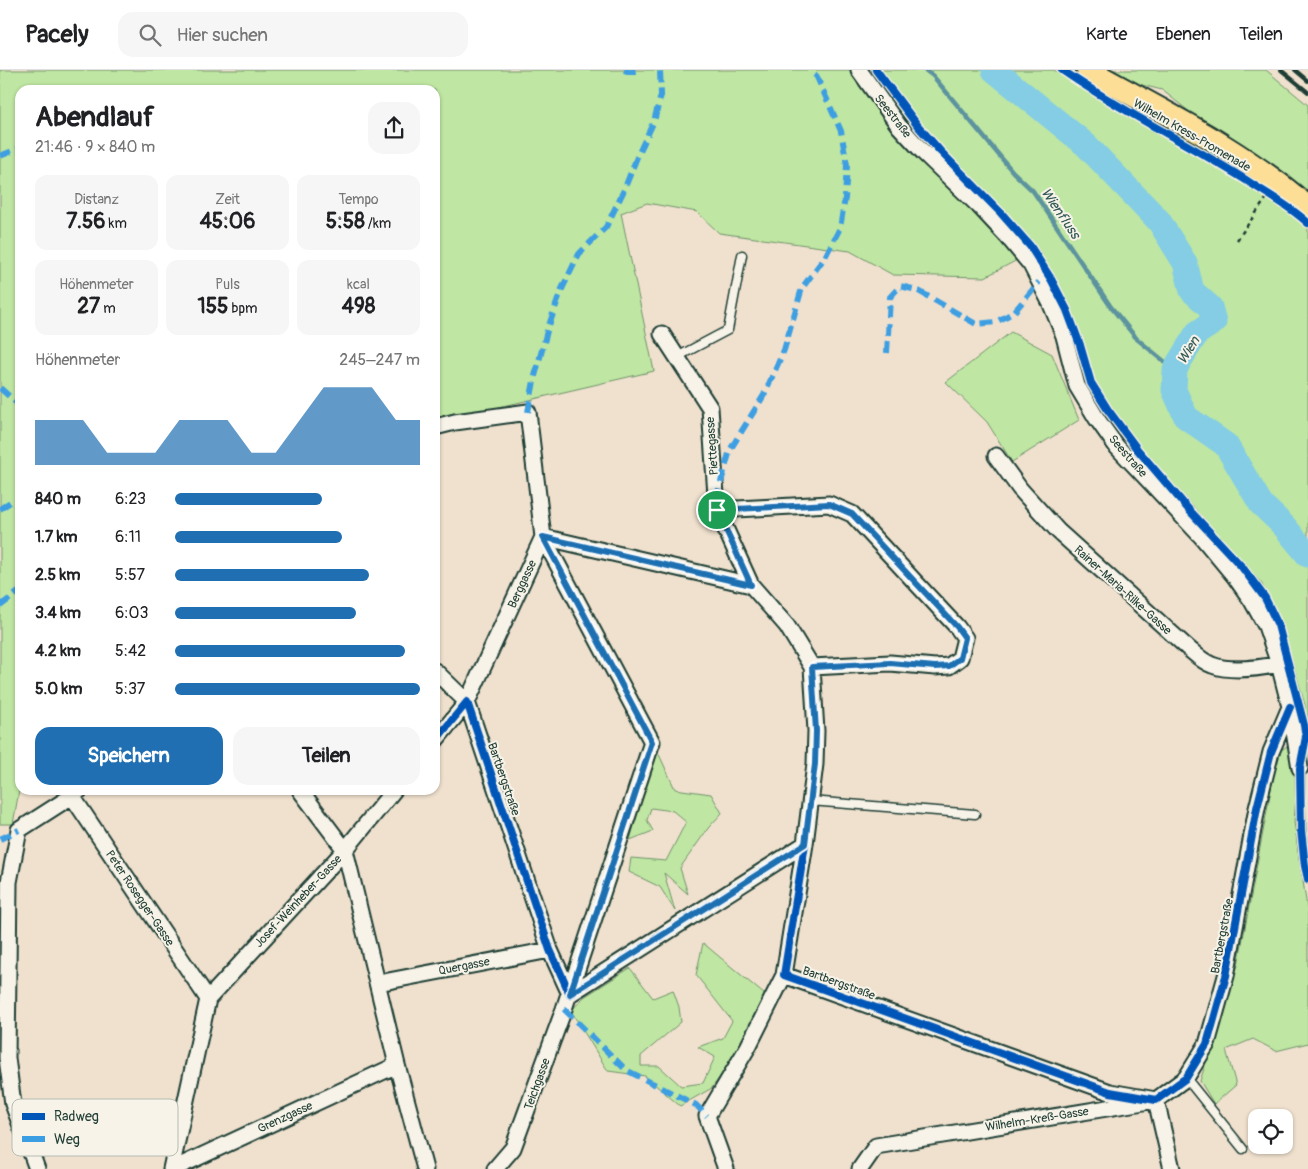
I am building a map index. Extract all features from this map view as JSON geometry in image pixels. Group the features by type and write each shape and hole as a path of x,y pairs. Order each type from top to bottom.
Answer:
{"main road":[{"path":"1088,70 1233,151 1294,195 1308,208"}],"street":[{"name":"Seestraße","path":"859,70 899,126 979,206 1007,236 1030,266 1050,302 1064,336 1077,386 1097,419 1117,447 1201,536 1252,601 1266,626 1279,664 1290,707 1300,768"},
{"name":"Piettegasse","path":"662,334 710,408 717,510 751,585 787,626 812,667 816,731 815,764 805,844"},
{"path":"440,426 528,412 543,537 751,585"},
{"name":"Rainer-Maria-Rilke-Gasse","path":"996,456 1020,489 1058,531 1189,649 1206,662 1213,666 1231,669 1279,664"},
{"path":"717,510 829,504 852,514 965,638 960,658 949,666 935,667 890,663 812,667"},
{"name":"Berggasse","path":"467,702 543,537"},
{"name":"Teichgasse","path":"495,1169 513,1148 570,994 652,742 543,537"},
{"path":"440,676 467,702 440,735"},
{"name":"Bartbergstraße","path":"467,702 550,950 570,994"},
{"name":"Bartbergstraße","path":"805,844 784,975 1110,1092 1156,1100 1186,1078 1207,1044 1226,976 1257,808 1271,752 1290,707"},
{"path":"12,1099 7,1058 9,882 19,830 73,795"},
{"name":"Peter Rosegger-Gasse","path":"77,795 208,999"},
{"path":"304,795 345,850 390,795"},
{"path":"570,994 805,844"},
{"name":"Josef-Weinheber-Gasse","path":"345,850 397,1065 425,1169"},
{"name":"Josef-Weinheber-Gasse","path":"208,999 345,850"},
{"name":"Quergasse","path":"378,983 550,950"},
{"path":"726,1169 707,1116 748,1047 784,975"},
{"path":"178,1141 208,999"},
{"name":"Grenzgasse","path":"172,1169 397,1065"},
{"path":"1156,1100 1172,1169"},
{"name":"Wilhelm-Kreß-Gasse","path":"860,1169 876,1146 1156,1100"},
{"path":"32,1156 37,1169"},
{"path":"172,1169 175,1156"}],"lane":[{"path":"677,357 728,330 742,255"},
{"name":"Seestraße","path":"1300,768 1301,830 1308,879"},
{"path":"810,801 974,814"},
{"path":"1186,1078 1242,1149"}],"path":[{"path":"1238,240 1272,197 1260,189"}],"green space":[{"path":"0,70 1054,70 1113,108 1242,181 1308,228 1308,773 1305,705 1283,628 1262,584 1134,440 1094,382 1064,295 1038,249 985,277 893,275 850,251 719,233 697,212 647,203 621,213 654,371 440,421 440,85 15,85 15,795 18,795 13,824 0,824"},
{"path":"1107,70 1266,70 1308,105 1308,193 1295,181 1253,152 1205,124 1162,90 1134,83"},
{"path":"1011,332 1052,354 1079,420 1012,462 987,422 946,382"},
{"path":"1292,743 1298,770 1294,822 1308,914 1308,1043 1276,1051 1253,1039 1226,1050 1236,1085 1214,1104 1200,1081 1238,965 1278,752"},
{"path":"656,748 675,789 711,794 722,813 709,827 680,868 688,894 664,873 675,911 660,887 629,872 631,858 666,861 686,822 673,811 651,808 647,820 653,831 630,840"},
{"path":"703,943 765,995 735,1056 712,1088 680,1106 645,1076 608,1071 571,1011 584,997 630,968 653,998 673,990 679,1007 681,1022 641,1056 641,1066 659,1066 681,1086 703,1083 715,1057 698,1047 723,1038 732,1021 696,975"}],"waterway":[{"name":"Wienfluss","path":"925,70 933,76 1013,172 1033,191 1111,307 1137,339 1175,370"},
{"name":"Wien","path":"994,70 1086,145 1159,221 1185,263 1192,291 1210,307 1214,322 1197,333 1175,370 1174,390 1186,417 1226,445 1261,504 1284,526 1308,555"}],"railway":[{"path":"1281,70 1308,92"},
{"path":"1295,70 1308,81"}],"marked path":[{"path":"624,70 630,72 639,70"},
{"path":"528,412 547,331 561,291 579,254 606,227 624,190 654,121 661,95 660,70"},
{"path":"716,500 730,450 764,395 784,350 802,288 825,257 840,228 845,198 847,165 841,131 817,77 811,70"},
{"path":"0,156 15,150"},
{"path":"887,353 890,297 900,286 917,290 976,324 996,322 1014,312 1039,282"},
{"path":"0,388 15,402"},
{"path":"0,509 15,500"},
{"path":"0,606 15,595"},
{"path":"0,839 19,830"},
{"path":"564,1009 626,1070 696,1105 707,1116"}],"cycle path":[{"path":"876,70 918,126 1030,246 1051,279 1067,310 1091,383 1108,410 1137,449 1190,511 1242,567 1265,598 1278,625 1306,737 1300,768 1301,830 1308,879"},
{"name":"Wilhelm Kress-Promenade","path":"1062,70 1108,100 1228,169 1281,202 1308,223"},
{"path":"440,735 467,702 550,950 570,994 805,844 784,975 1110,1092 1156,1100 1186,1078 1207,1044 1226,976 1257,808 1271,752 1290,707"}],"route":[{"path":"829,504 852,514 957,627 965,638 960,658 949,666 935,667 890,663 812,667 816,731 815,764 805,844 570,994 652,742 543,537 751,585 717,510 829,504"}]}
